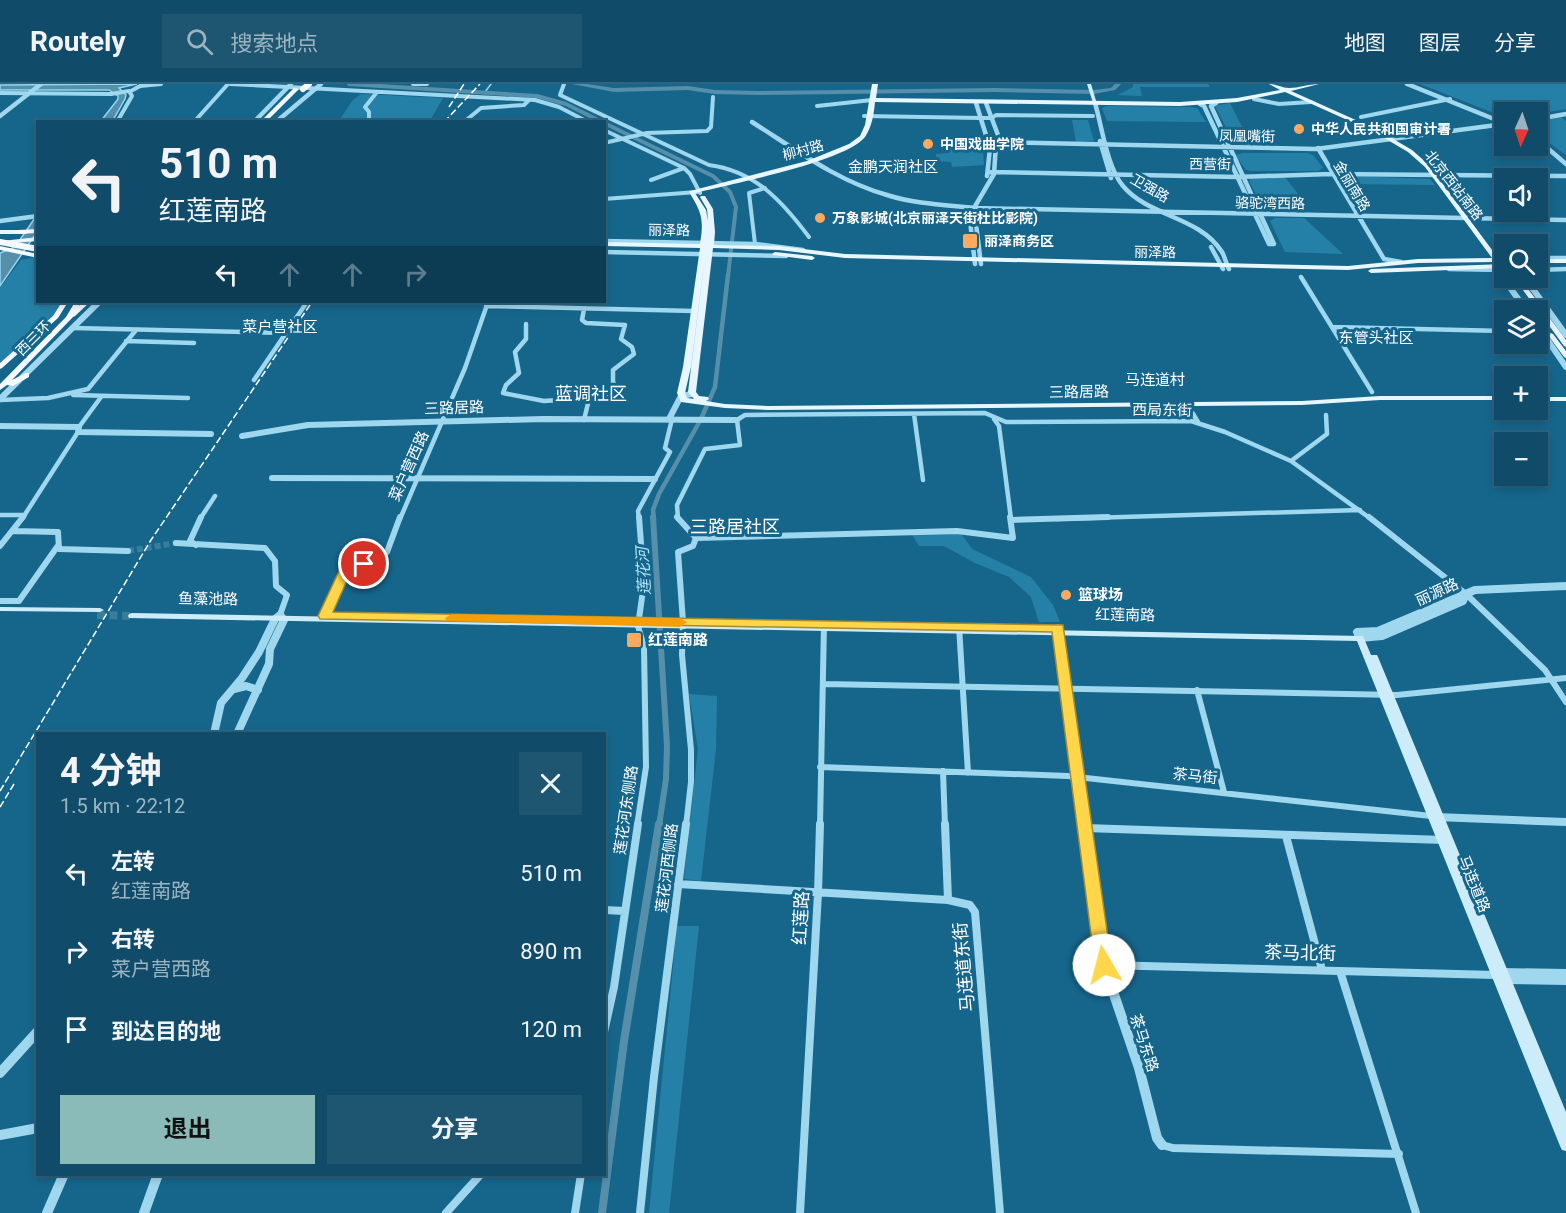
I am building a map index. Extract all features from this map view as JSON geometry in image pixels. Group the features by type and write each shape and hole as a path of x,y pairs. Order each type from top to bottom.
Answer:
{"highway":[{"path":"264,120 300,87 309,84"},
{"path":"272,120 300,87"},
{"path":"0,242 36,249"},
{"path":"0,248 36,256"},
{"name":"西二环","path":"0,367 56,317 64,303"},
{"path":"56,317 82,303"},
{"name":"西二环","path":"0,389 82,303"},
{"path":"0,389 26,375"}],"main road":[{"name":"北京西站南路","path":"1272,84 1397,140 1435,175 1494,253"},
{"path":"877,93 1200,103 1237,100 1304,84"},
{"path":"1285,88 1316,84"},
{"path":"1088,86 1092,100"},
{"name":"北京西站南路","path":"1285,88 1397,140"},
{"name":"柳村路","path":"697,192 843,154 862,143 870,134 869,116 877,93"},
{"path":"697,192 712,218 692,394 699,401"},
{"name":"北京西站南路","path":"1468,217 1494,256"},
{"path":"0,232 36,232"},
{"path":"0,242 36,239"},
{"name":"丽泽路","path":"606,246 805,251 845,256 978,262"},
{"path":"709,249 694,311 681,396 687,401 726,404"},
{"name":"丽泽路","path":"747,250 832,259 1225,267 1348,268 1382,262 1494,259"},
{"path":"1548,259 1564,259"},
{"path":"1463,260 1472,263 1472,268"},
{"name":"丽泽路","path":"1225,267 1352,272 1494,266"},
{"path":"1548,268 1566,267"},
{"path":"1524,288 1566,345"},
{"path":"1548,337 1566,356"},
{"name":"三路居路","path":"726,404 1293,399 1380,394 1494,396"},
{"name":"三路居路","path":"726,404 768,408 1312,403 1380,398 1494,396"},
{"path":"1548,397 1566,397"},
{"path":"0,609 98,613 0,614"},
{"name":"鱼藻池路","path":"134,614 279,618"},
{"path":"279,618 324,616 638,624"},
{"path":"279,618 638,624"},
{"name":"红莲南路","path":"638,624 959,627 1361,635"},
{"name":"马连道路","path":"1361,635 1387,694 1566,1146"},
{"name":"马连道路","path":"1500,976 1566,1126"}],"street":[{"path":"0,116 35,84"},
{"path":"0,112 41,84"},
{"path":"0,93 111,94 130,91 140,86 161,84"},
{"path":"196,120 229,84 289,85 530,100 559,107 584,120"},
{"path":"278,120 321,84"},
{"path":"413,84 427,84"},
{"path":"1409,84 1494,119"},
{"path":"256,120 289,85"},
{"path":"564,85 560,95 709,165 736,169 751,178 789,210 809,237"},
{"path":"118,120 132,96 130,91"},
{"path":"369,120 369,112 365,107 377,92"},
{"path":"877,93 817,106 877,93"},
{"path":"606,143 641,134 707,131 711,127 712,97"},
{"path":"1254,99 1287,105 1311,102"},
{"path":"1361,117 1450,99"},
{"path":"466,120 474,111 481,108 524,105 530,100"},
{"name":"卫强路","path":"1092,100 1093,116 1104,145"},
{"name":"卫强路","path":"1092,100 1115,185 1127,196 1188,222 1210,239 1222,252 1225,267"},
{"path":"976,103 994,143"},
{"path":"978,262 972,207 992,172 994,143 992,118 986,103"},
{"path":"1202,105 1226,148 1272,244"},
{"path":"1213,105 1226,148"},
{"path":"1548,116 1566,113"},
{"path":"869,116 919,119 992,118 996,115 1093,116"},
{"path":"757,121 818,160 752,122 757,121"},
{"name":"凤凰嘴街","path":"994,143 1318,150 1494,125"},
{"path":"606,131 684,168 690,174 697,192 606,200"},
{"path":"1548,147 1566,162"},
{"name":"金丽南路","path":"1318,150 1369,234 1382,262"},
{"name":"骆驼湾西路","path":"818,160 877,193 914,201 972,207 1566,219"},
{"path":"651,180 684,168"},
{"name":"西营街","path":"992,172 1239,177 1332,174 1566,176"},
{"path":"755,244 751,227 752,207 749,193 765,188"},
{"path":"0,221 36,216"},
{"name":"丽泽路","path":"747,250 755,244 805,251"},
{"name":"丽泽路","path":"1447,269 1494,266"},
{"path":"1301,277 1371,392"},
{"path":"1532,288 1566,335"},
{"path":"0,399 98,303"},
{"path":"254,380 306,303"},
{"path":"487,304 694,311"},
{"name":"菜户营西路","path":"324,616 343,573 385,554 415,479 465,368 487,304"},
{"path":"526,324 526,339 515,352 519,373 506,385 503,393 545,399 589,399 615,396 620,392 613,382 613,370 634,354 632,347 621,339 625,325 586,323 582,320 584,309"},
{"path":"1332,327 1494,331"},
{"path":"73,328 286,333"},
{"path":"86,396 88,389 136,330"},
{"path":"1548,340 1566,367"},
{"path":"126,341 194,344"},
{"path":"0,399 24,400 88,389"},
{"path":"638,624 644,583 638,511 670,452 664,448 670,419 681,396 692,394"},
{"path":"63,395 188,399"},
{"path":"0,546 25,515 78,429 101,397"},
{"path":"584,420 589,399"},
{"path":"1187,404 1198,422"},
{"name":"西局东街","path":"737,420 747,414 985,413 1006,422 1198,422 1291,461 1360,510 1466,594 1530,654 1566,702"},
{"path":"914,414 923,480"},
{"path":"1291,461 1327,435 1326,415"},
{"path":"737,420 740,445 705,449 677,505 677,518 696,538 957,531 1013,538 999,426 994,418"},
{"name":"三路居路","path":"242,436 300,425 442,421 737,420"},
{"path":"0,426 211,434"},
{"path":"272,478 655,479"},
{"path":"196,545 190,541 194,530 203,510 214,496"},
{"path":"1011,520 1360,510"},
{"path":"0,515 25,515"},
{"path":"0,601 19,601 57,547 58,532 13,531"},
{"name":"莲花河西侧路","path":"640,1213 654,1077 691,783 691,750 680,624 678,552 693,546 696,538"},
{"path":"176,543 258,547 272,554 278,569 276,586 288,595 270,649 268,664 238,732"},
{"path":"57,547 59,549 128,551"},
{"name":"丽源路","path":"1466,594 1481,589 1566,586"},
{"path":"1361,635 1382,636 1463,602 1466,594"},
{"path":"214,732 221,704 254,661 279,618"},
{"name":"莲花河东侧路","path":"606,1023 614,987 647,759 644,647 638,624"},
{"name":"红莲路","path":"800,1213 818,893 824,626"},
{"path":"959,627 968,773"},
{"name":"茶马东路","path":"1058,630 1104,965 1139,1068 1157,1138 1162,1145"},
{"path":"824,684 1387,694 1566,678"},
{"path":"231,690 240,686 253,687 258,690"},
{"path":"1197,690 1224,792"},
{"name":"茶马街","path":"820,766 1078,777 1435,817 1566,822"},
{"path":"943,771 948,900"},
{"path":"1085,828 1444,840"},
{"path":"1286,836 1322,970"},
{"name":"马连道东街","path":"678,884 948,900 970,905 975,912 1000,1213"},
{"path":"606,910 625,911"},
{"name":"茶马北街","path":"1104,965 1500,976 1566,981"},
{"path":"1340,971 1416,1213"},
{"name":"茶马北街","path":"1500,976 1566,973"},
{"path":"0,1073 36,1033"},
{"path":"0,1135 36,1128"},
{"path":"1162,1145 1173,1148 1399,1154"},
{"path":"47,1213 63,1176"},
{"path":"144,1213 157,1176"},
{"path":"446,1213 479,1176"},
{"path":"575,1213 581,1176"}],"shaded area":[{"path":"137,84 119,88 126,95 113,120 102,120 118,99 118,96 109,90 0,90 0,85"},
{"path":"1133,84 1208,84 1210,87 1140,87 1142,96 1118,95 1133,87"},
{"path":"1420,84 1566,84 1566,109 1548,112 1548,102 1494,102 1494,113"},
{"path":"361,94 443,98 431,120 339,120 353,100"},
{"path":"1230,103 1252,146 1234,143 1215,106"},
{"path":"1107,106 1197,108 1206,122 1107,121 1102,108"},
{"path":"1561,117 1566,121 1566,155 1548,142 1548,120"},
{"path":"1072,120 1088,120 1094,141 1076,142"},
{"path":"947,139 982,139 984,165 952,167 951,162 936,161 936,154 948,153"},
{"path":"1307,153 1313,155 1323,168 1318,171 1251,171 1246,170 1235,155"},
{"path":"1284,176 1303,200 1298,201 1303,211 1263,208 1249,181 1252,178"},
{"path":"1346,176 1430,179 1435,185 1344,184 1341,178"},
{"path":"36,216 36,233 0,286 0,253 15,247"},
{"path":"1275,218 1304,218 1343,254 1285,252 1270,221"},
{"path":"36,257 36,303 64,303 56,317 0,363 0,288 21,260"},
{"path":"960,532 972,549 1031,577 1053,605 1060,622 1039,622 1031,597 1009,577 975,563 944,546 919,546 911,533"},
{"path":"689,694 717,696 716,749 701,881 684,879 698,749"},
{"path":"677,926 699,926 669,1213 649,1213"}],"waterway":[{"name":"莲花河","path":"349,84 537,96 566,104 598,120"},
{"path":"485,92 491,84"},
{"path":"575,84 614,90 688,88 715,92 757,93 995,90 1094,92 1113,89 1118,84"},
{"name":"莲花河","path":"606,124 713,176 730,192 736,207 728,276"},
{"name":"莲花河","path":"654,519 653,510 659,494 701,419 715,387 728,275"},
{"name":"莲花河","path":"653,517 667,746 666,779 659,826"},
{"name":"莲花河","path":"602,1213 624,1041 659,824"}],"tunnel":[{"path":"128,551 176,543"},
{"path":"97,615 132,616"}],"railway":[{"path":"449,107 464,84"},
{"path":"446,120 480,84"},
{"path":"0,791 151,540 311,303"},
{"path":"0,807 14,784"}],"slow traffic":[{"path":"452,618 680,622"}],"place":[{"name":"中华人民共和国审计署","path":"1299,129"},
{"name":"中国戏曲学院","path":"928,144"},
{"name":"万象影城(北京丽泽天街杜比影院)","path":"820,218"},
{"name":"丽泽商务区","path":"970,241"},
{"name":"篮球场","path":"1066,595"},
{"name":"红莲南路","path":"634,640"}],"district":[{"name":"金鹏天润社区","path":"893,167"},
{"name":"菜户营社区","path":"280,327"},
{"name":"东管头社区","path":"1376,338"},
{"name":"马连道村","path":"1155,380"},
{"name":"蓝调社区","path":"591,394"},
{"name":"三路居社区","path":"735,527"}],"route":[{"path":"364,564 343,573 324,616 1058,628 1104,965"}]}
